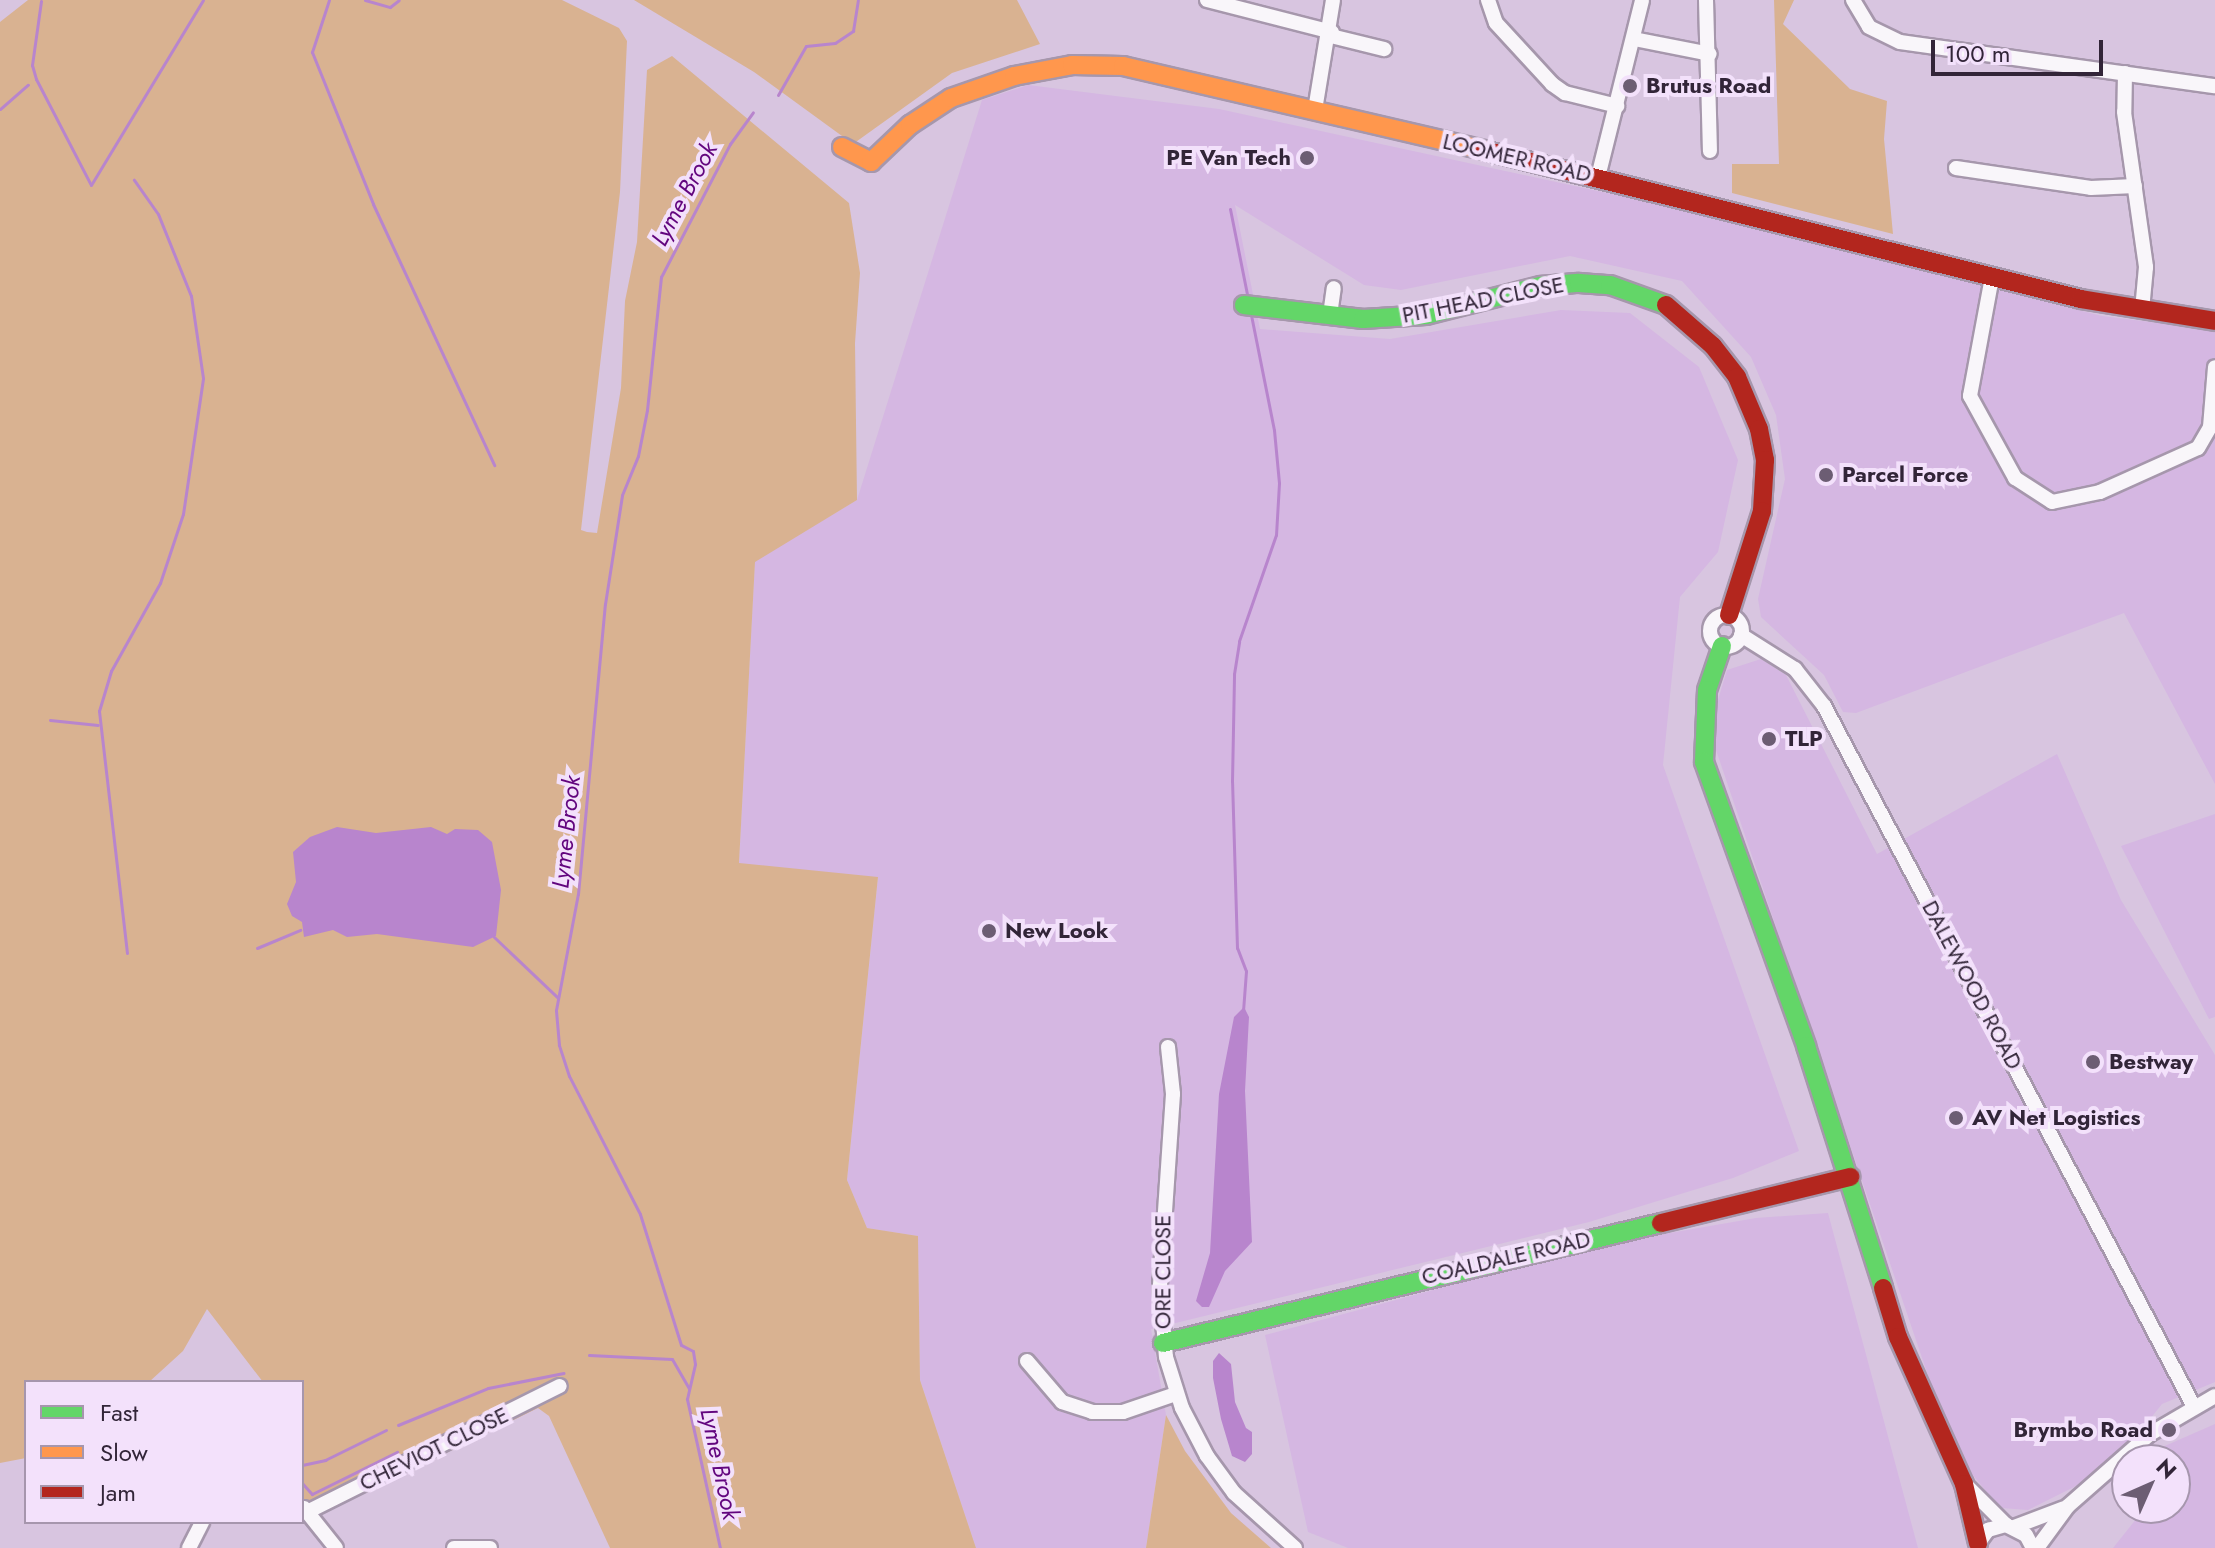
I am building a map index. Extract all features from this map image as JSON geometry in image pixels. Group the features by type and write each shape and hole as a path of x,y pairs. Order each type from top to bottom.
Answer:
{"street":[{"path":"1207,0 1384,49"},
{"path":"1315,110 1331,34 1333,0"},
{"path":"1488,0 1496,23 1552,84 1617,106"},
{"path":"1598,177 1642,0"},
{"path":"1706,0 1710,54 1710,151"},
{"path":"1853,0 1869,27 1888,39 2215,86"},
{"path":"1634,39 1710,54"},
{"name":"LOOMER ROAD","path":"842,147 871,162 910,125 951,98 1014,76 1072,65 1123,66 1598,177 1992,277 2142,310 2215,321"},
{"path":"2125,73 2124,112 2146,267 2142,310"},
{"path":"1956,168 2091,188 2135,186"},
{"path":"1992,277 1970,396 2015,478 2052,502 2100,492 2198,448 2210,427 2215,367"},
{"name":"PIT HEAD CLOSE","path":"1244,305 1371,319 1426,315 1541,286 1579,283 1610,285 1663,303 1713,346 1737,377 1759,429 1765,460 1762,511 1729,615"},
{"path":"1330,315 1334,288"},
{"path":"1729,615 1713,620 1710,629 1712,640 1722,646 1731,646 1741,635"},
{"name":"DALEWOOD ROAD","path":"1729,615 1738,621 1741,635 1795,669 1824,706 2193,1405"},
{"path":"1722,646 1707,690 1704,762 1850,1177 1898,1337 1964,1484 1977,1546"},
{"name":"ORE CLOSE","path":"1168,1047 1173,1094 1160,1286 1163,1343 1176,1394 1207,1456 1234,1493 1295,1548"},
{"name":"COALDALE ROAD","path":"1163,1343 1850,1177"},
{"path":"1027,1361 1062,1402 1092,1412 1123,1412 1176,1394"},
{"name":"CHEVIOT CLOSE","path":"305,1509 560,1386"},
{"path":"1964,1484 2035,1548 2068,1506 2150,1434 2193,1405 2215,1396"},
{"path":"1977,1546 1988,1530 2010,1526 2068,1506"},
{"path":"305,1509 336,1548"},
{"path":"189,1548 201,1524"},
{"path":"454,1548 490,1548"}],"shaded area":[{"path":"28,0 562,0 619,28 627,41 620,192 581,530 587,532 597,533 621,388 625,301 637,242 647,70 672,56 849,203 860,273 855,343 857,500 755,562 739,863 878,877 847,1180 867,1228 918,1236 920,1380 976,1548 610,1548 549,1416 538,1408 411,1470 404,1457 314,1502 304,1500 304,1380 261,1380 207,1309 183,1351 151,1380 24,1380 24,1458 0,1463 0,22"},
{"path":"634,0 1017,0 1040,44 952,73 853,144 754,72"},
{"path":"1774,0 1794,0 1783,24 1850,89 1887,101 1884,139 1893,234 1732,193 1732,164 1779,164"},
{"path":"1028,85 1219,109 1685,210 2102,316 2215,330 2215,784 2124,613 1856,713 1843,712 1824,675 1761,617 1758,599 1785,479 1776,415 1751,357 1682,281 1570,256 1401,290 1364,285 1235,205 1260,329 1390,339 1561,310 1630,313 1699,367 1738,460 1718,552 1680,597 1663,765 1799,1151 1733,1178 1589,1222 1151,1329 1166,1415 1146,1548 976,1548 920,1380 918,1236 867,1228 847,1180 878,878 739,864 755,561 857,500 982,100"},
{"path":"1761,659 1786,675 1877,854 2057,754 2121,900 2215,1055 2215,1382 2162,1404 2128,1444 2111,1444 2111,1459 2084,1482 2028,1510 2002,1508 1989,1495 1967,1468 1937,1402 1715,747 1714,713 1727,670"},
{"path":"2215,814 2215,1017 2209,1019 2121,846"},
{"path":"337,827 376,833 431,827 447,834 455,829 478,830 492,842 501,890 496,936 473,947 377,934 347,937 333,930 304,937 302,922 292,916 287,904 296,882 293,852 310,837"},
{"path":"1244,1007 1249,1017 1245,1091 1252,1242 1225,1271 1209,1307 1202,1307 1196,1301 1210,1253 1219,1094 1234,1017"},
{"path":"1828,1213 1918,1548 1348,1548 1308,1532 1265,1335 1601,1245 1756,1218"},
{"path":"1219,1353 1231,1364 1235,1402 1246,1428 1252,1432 1252,1454 1245,1462 1232,1456 1221,1419 1213,1378 1213,1361"},
{"path":"1166,1415 1185,1451 1231,1513 1271,1548 1146,1548"},
{"path":"2215,1424 2215,1548 2113,1548 2132,1524 2191,1524 2191,1444 2169,1444"}],"waterway":[{"path":"41,1 32,65 36,79 91,185 203,0"},
{"path":"329,0 312,52 373,204 494,465"},
{"path":"365,0 390,7 399,0"},
{"name":"Lyme Brook","path":"778,95 806,46 835,43 853,31 858,0"},
{"path":"0,109 28,85"},
{"name":"Lyme Brook","path":"720,1548 687,1399 695,1364 693,1351 681,1345 640,1214 569,1076 559,1045 556,1010 578,894 605,604 622,495 638,456 647,410 661,277 730,144 753,112"},
{"path":"127,953 99,711 111,671 160,583 183,514 203,378 191,296 158,214 134,180"},
{"path":"1230,209 1248,299"},
{"path":"1243,1011 1246,971 1237,948 1232,781 1234,674 1239,641 1276,535 1279,483 1274,430 1251,315"},
{"path":"50,720 98,725"},
{"path":"257,948 300,930"},
{"path":"494,937 558,998"},
{"path":"589,1355 672,1359 689,1389"},
{"path":"398,1425 488,1388 564,1373"},
{"path":"304,1465 325,1460 386,1430"},
{"path":"304,1485 312,1494 397,1452"}],"traffic: fast":[{"path":"1244,305 1363,319 1426,315 1541,286 1579,283 1610,285 1666,305"},
{"path":"1722,646 1707,690 1704,762 1806,1046 1883,1288"},
{"path":"1163,1343 1661,1223"}],"traffic: slow":[{"path":"842,147 871,162 910,125 951,98 1014,76 1072,65 1123,66 1483,150"}],"traffic: jam":[{"path":"1483,150 2081,299 2215,321"},
{"path":"1666,305 1713,346 1737,377 1759,429 1765,460 1762,511 1729,615"},
{"path":"1661,1223 1850,1177"},
{"path":"1883,1288 1898,1337 1964,1484 1978,1543"}],"place":[{"name":"Brutus Road","path":"1630,86"},
{"name":"PE Van Tech","path":"1307,158"},
{"name":"Parcel Force","path":"1826,475"},
{"name":"TLP","path":"1769,739"},
{"name":"New Look","path":"989,931"},
{"name":"Bestway","path":"2093,1062"},
{"name":"AV Net Logistics","path":"1956,1118"},
{"name":"Brymbo Road","path":"2169,1430"}]}
